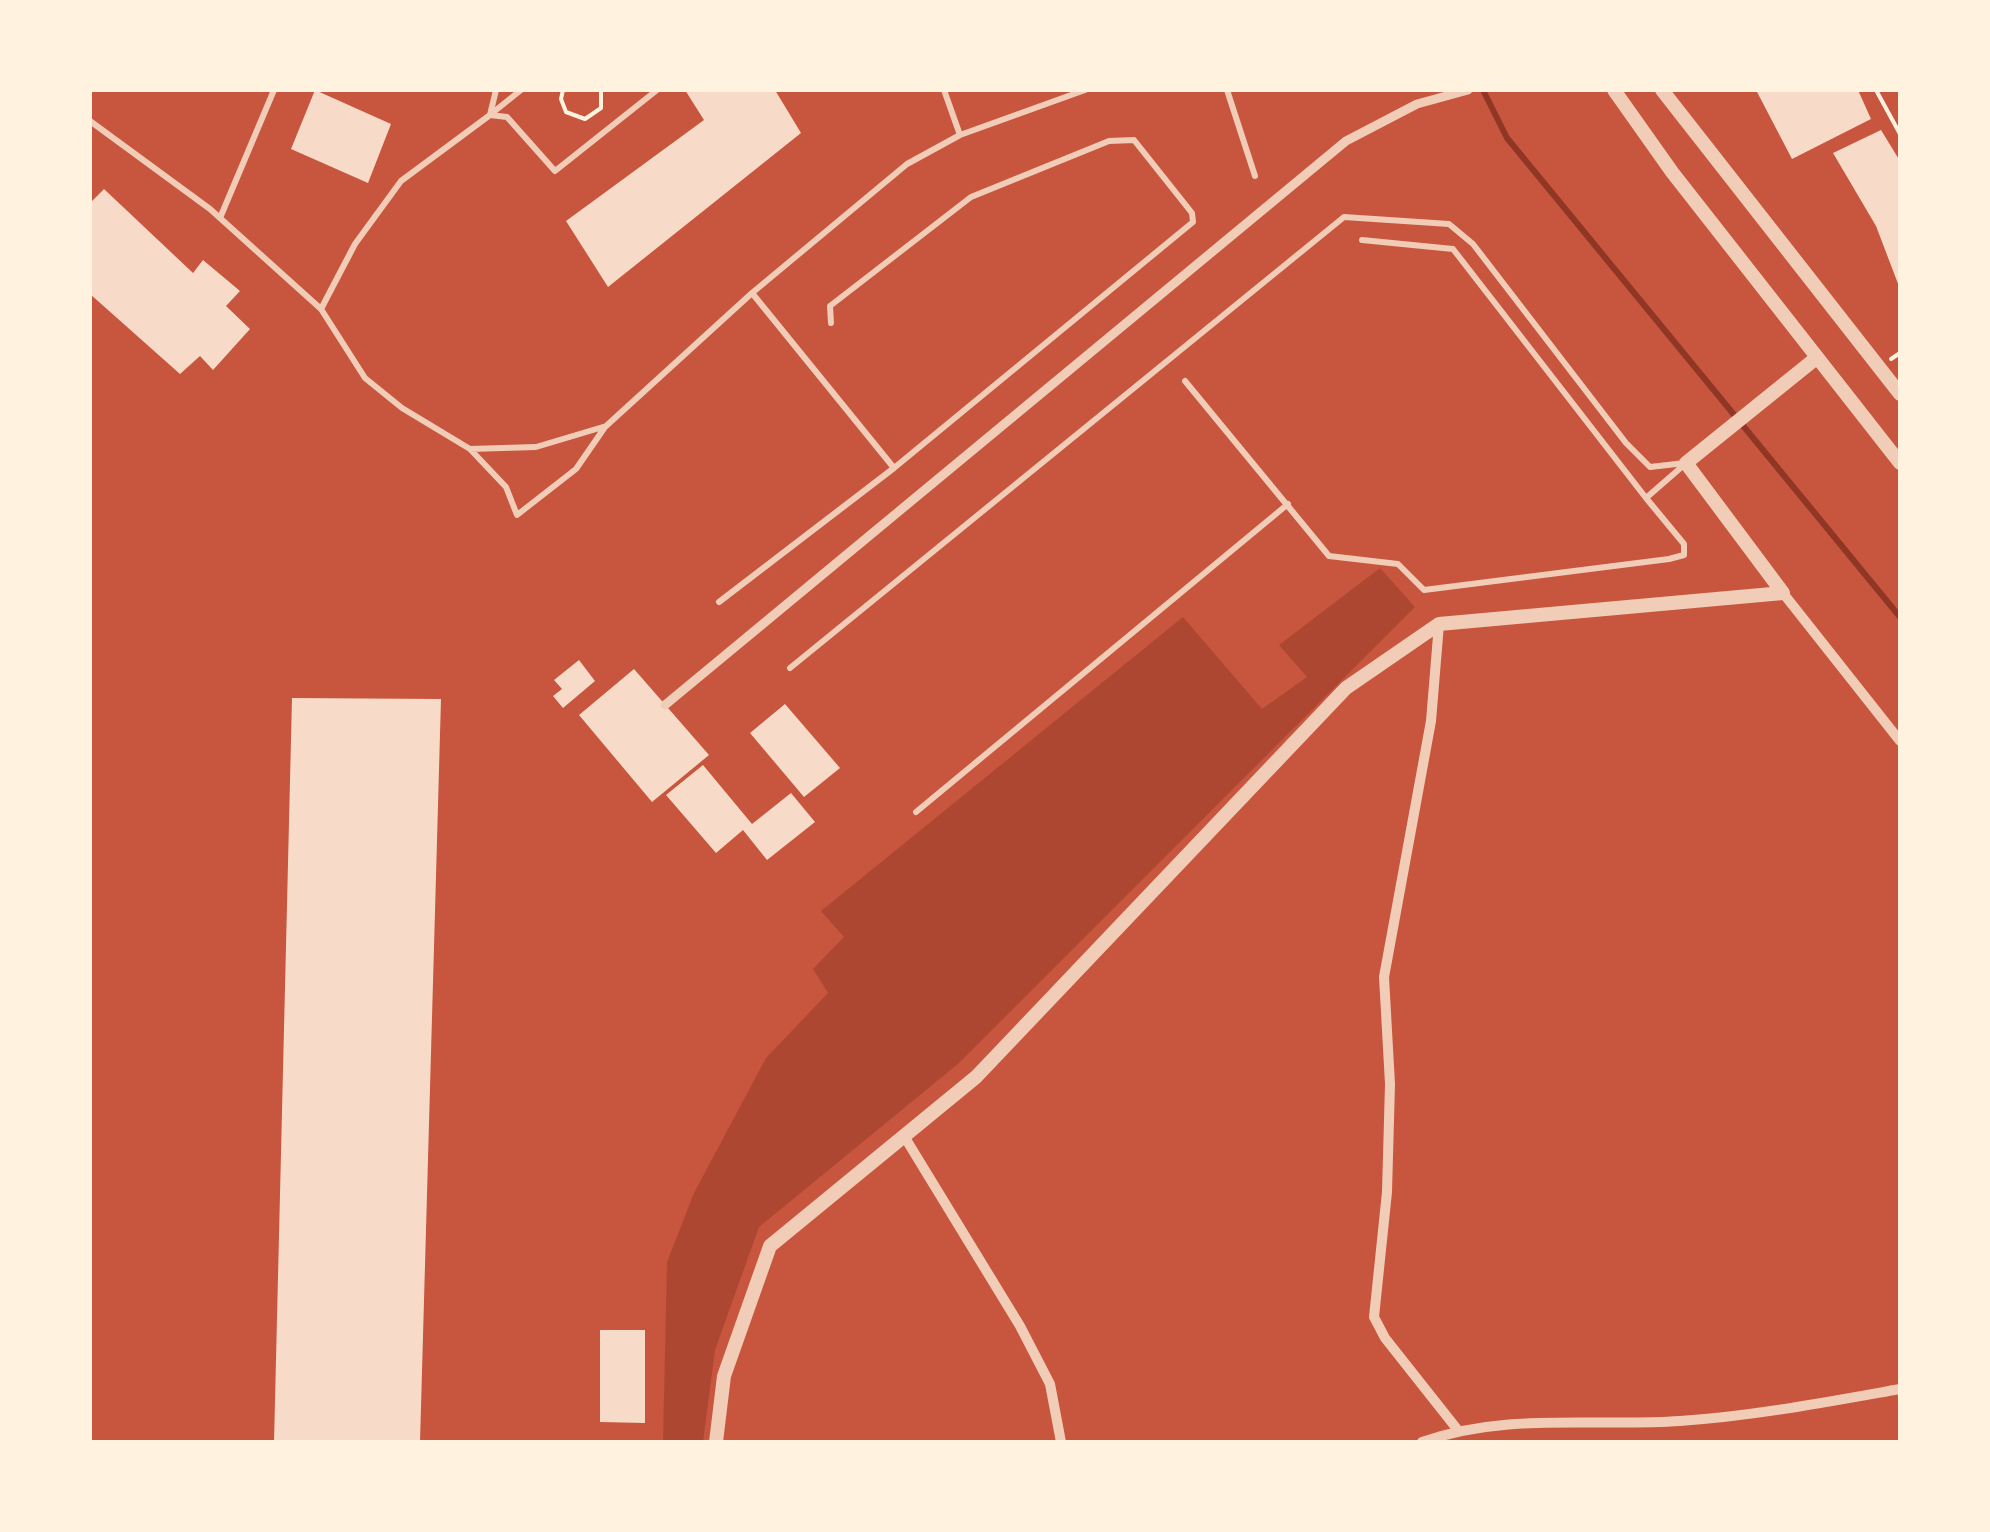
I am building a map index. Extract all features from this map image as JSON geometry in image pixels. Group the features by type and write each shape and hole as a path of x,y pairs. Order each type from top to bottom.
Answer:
{"street":[{"path":"665,705 1346,141 1417,104 1468,90"},
{"path":"1614,90 1672,172 1900,463"},
{"path":"1662,90 1900,394"},
{"path":"1816,359 1686,463 1900,742"},
{"path":"716,1442 724,1376 770,1246 976,1078 1346,688 1439,624 1783,593"},
{"path":"1439,624 1431,722 1384,977 1390,1084 1387,1192 1374,1317 1385,1338 1457,1430"},
{"path":"904,1136 1020,1326 1050,1384 1061,1442"},
{"path":"1422,1442 1457,1430 1514,1422 1678,1421 1780,1410 1900,1389"}],"lane":[{"path":"220,218 274,90"},
{"path":"490,115 496,90"},
{"path":"321,310 354,244 401,182 521,90"},
{"path":"490,115 507,117 555,170 657,90"},
{"path":"944,90 960,135"},
{"path":"90,121 220,218 321,310 365,378 402,408 470,449 506,487 517,515 576,469 604,426 752,293 907,164 960,135 1085,90"},
{"path":"1227,90 1254,176"},
{"path":"718,602 894,468 1193,222 1192,213 1134,140 1108,141 971,197 830,306 831,323"},
{"path":"790,668 1344,216 1450,224 1473,244 1626,443 1650,467 1686,463"},
{"path":"1185,381 1329,556 1398,564 1424,590 1669,560 1684,554 1684,544 1452,249 1362,240"},
{"path":"752,293 894,468"},
{"path":"470,449 536,447 604,426"},
{"path":"1646,498 1686,463"},
{"path":"916,812 1288,504"}],"path":[{"path":"563,90 561,99 566,112 584,119 601,108 602,90"},
{"path":"1876,90 1900,134"}],"shaded area":[{"path":"1380,568 1415,607 959,1063 759,1227 715,1350 703,1442 663,1442 667,1262 694,1193 766,1058 828,993 813,969 844,937 821,911 1183,617 1262,709 1307,677 1279,645"}],"building":[{"path":"315,90 391,124 368,183 291,149"},
{"path":"685,90 775,90 801,133 608,287 566,221 704,120"},
{"path":"1756,90 1858,90 1871,119 1792,159"},
{"path":"1881,130 1900,161 1900,289 1876,226 1833,153"},
{"path":"104,189 193,273 203,260 240,291 226,306 250,329 213,370 200,356 180,374 90,294 90,203"},
{"path":"579,660 595,681 563,708 553,696 562,689 554,680"},
{"path":"634,669 709,755 652,802 579,715"},
{"path":"292,698 441,699 420,1442 274,1442"},
{"path":"785,704 840,768 804,797 750,733"},
{"path":"703,765 752,824 791,793 815,822 767,860 743,830 716,853 666,795"},
{"path":"600,1330 645,1330 645,1423 600,1422"}],"waterway":[{"path":"1483,90 1507,138 1900,617"}]}
